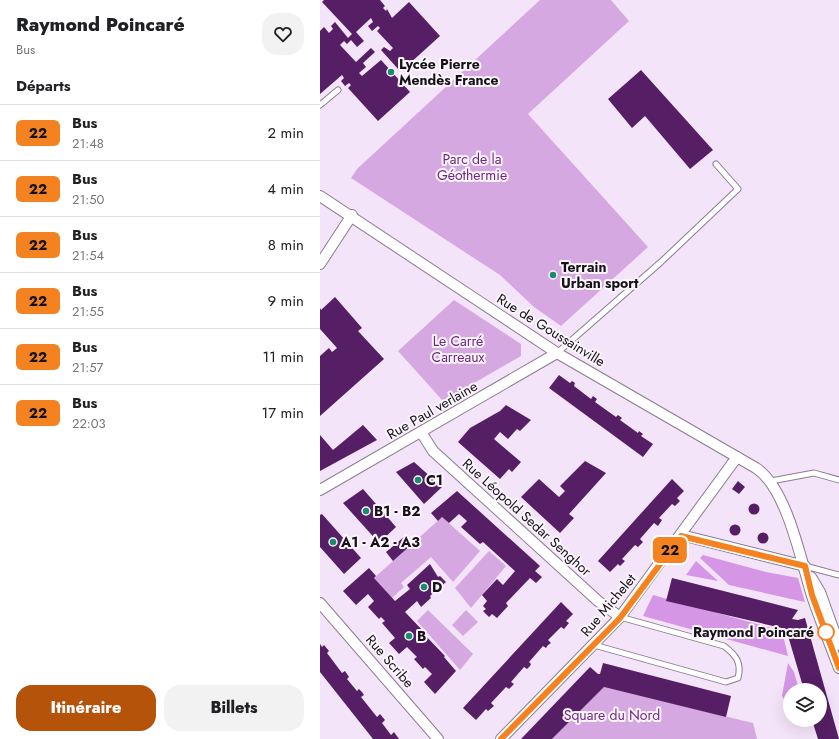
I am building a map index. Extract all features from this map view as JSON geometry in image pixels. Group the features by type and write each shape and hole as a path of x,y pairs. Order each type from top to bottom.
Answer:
{"street":[{"name":"Rue de Goussainville","path":"320,196 557,353 763,472 771,481"},
{"path":"320,264 352,216"},
{"name":"Rue Paul verlaine","path":"320,490 557,353"},
{"name":"Rue Léopold Sedar Senghor","path":"421,432 433,451 598,600 620,618"},
{"name":"Rue Michelet","path":"501,739 620,618 681,536 736,457"},
{"path":"771,481 783,505 805,566 812,595 839,668"},
{"path":"681,536 805,566 820,592 839,645"},
{"name":"Rue Scribe","path":"320,603 438,739"}],"lane":[{"path":"320,105 338,90"},
{"path":"557,353 655,267 738,189 716,164"},
{"path":"771,481 814,473 839,480"},
{"path":"805,566 839,575"},
{"path":"594,645 726,682 738,678 740,670 736,656 724,646 620,618"}],"green space":[{"name":"Parc de la Géothermie","path":"540,0 611,0 629,21 528,114 648,247 561,326 534,307 500,275 351,178 357,169"},
{"name":"Le Carré Carreaux","path":"454,300 521,344 521,356 443,401 398,351"},
{"path":"442,517 480,551 453,582 431,557 401,583 404,587 392,598 374,578"},
{"path":"489,551 506,566 471,608 455,588"},
{"path":"428,610 473,654 460,670 417,621"},
{"path":"466,610 478,622 463,636 452,625"},
{"name":"Square du Nord","path":"604,687 753,723 757,739 552,739"}],"shaded area":[{"path":"703,555 766,572 798,578 805,602 729,585 700,558"},
{"path":"696,561 718,581 686,575"},
{"path":"653,595 782,631 788,656 643,616"},
{"path":"788,663 794,672 797,683 784,683"}],"building":[{"path":"324,0 380,0 385,6 383,8 386,11 387,9 392,18 409,2 440,36 408,65 404,61 401,64 403,67 399,70 381,50 384,47 390,51 393,48 377,31 380,28 378,26 372,31 368,26 373,22 371,18 356,32 364,41 357,47 351,40 347,44 344,41 340,45 356,62 371,48 375,52 363,63 366,67 359,73 362,76 381,60 410,92 378,121 348,88 351,85 349,83 345,86 341,81 344,78 342,75 320,94 320,31 324,27 329,33 333,29 331,26 335,22 348,38 352,34 322,2"},
{"path":"641,70 713,150 690,169 645,116 632,128 608,99"},
{"path":"335,297 362,328 358,331 384,359 320,416 320,356 329,348 332,352 337,348 320,329 320,308 321,310"},
{"path":"559,375 570,383 572,381 575,383 574,386 591,399 593,396 597,399 595,402 616,417 618,415 622,418 620,420 638,433 639,431 643,434 641,436 653,444 643,457 549,388"},
{"path":"506,405 531,420 520,431 517,429 508,439 500,432 494,439 521,462 512,472 509,469 500,479 458,442 470,428 500,411"},
{"path":"363,425 377,440 320,471 320,435 333,450"},
{"path":"585,461 606,473 569,514 574,518 560,533 521,497 539,479 559,497 565,491 560,486"},
{"name":"C1","path":"414,462 442,487 424,504 396,472"},
{"path":"672,479 684,491 677,498 680,501 675,506 672,504 659,518 662,520 658,526 654,523 640,539 643,542 638,547 635,545 622,559 625,561 620,566 618,564 610,572 598,561"},
{"path":"738,481 745,487 739,494 732,489"},
{"name":"B1 - B2","path":"363,489 396,527 379,543 343,503"},
{"path":"457,491 540,566 535,571 542,577 536,583 530,578 506,603 508,606 497,618 492,614 489,617 483,611 486,609 483,606 487,601 482,595 497,579 503,585 515,571 483,542 480,544 461,527 467,521 459,514 449,523 442,517 438,521 431,513"},
{"path":"754,503 758,505 760,509 758,513 754,515 750,513 748,509 750,505"},
{"name":"A1 - A2 - A3","path":"322,514 361,558 344,574 320,547 320,515"},
{"path":"735,524 739,526 741,530 739,534 735,536 731,534 729,530 731,526"},
{"path":"761,533 765,533 767,534 767,542 761,543 758,540 758,536"},
{"path":"404,537 411,545 393,561 386,552"},
{"name":"B","path":"430,564 438,577 440,576 446,582 430,596 431,598 421,607 417,601 405,612 445,656 444,657 456,671 435,694 424,682 432,674 425,667 423,669 414,659 417,657 407,647 399,654 389,643 395,638 382,623 385,621 381,617 379,619 368,607 374,601 368,594 356,605 343,591 369,568 376,576 374,578 395,601 410,589 407,585"},
{"path":"672,578 798,610 792,619 798,620 805,618 823,683 802,683 786,629 666,601"},
{"path":"561,602 573,614 566,621 569,623 564,629 561,627 548,640 551,643 546,648 543,646 529,662 531,664 530,666 527,669 524,667 511,682 514,684 509,689 506,687 491,703 494,706 488,711 486,709 476,720 463,708"},
{"path":"320,644 322,647 324,645 329,651 327,653 342,673 345,671 349,677 347,679 357,691 359,689 362,692 364,695 361,697 377,717 380,714 385,720 382,723 391,735 394,732 399,739 373,739 320,672"},
{"path":"603,663 731,696 726,717 604,687 552,739 521,739 590,667 600,674"},
{"path":"827,696 839,739 818,739 814,727 827,727"}],"bus line":[{"name":"22","path":"501,739 620,618 681,536 805,566 812,595 839,668"}],"place":[{"name":"Lycée Pierre Mendès France","path":"391,72"},
{"name":"Terrain Urban sport","path":"553,275"},
{"name":"C1","path":"418,480"},
{"name":"B1 - B2","path":"366,511"},
{"name":"A1 - A2 - A3","path":"333,542"},
{"name":"D","path":"424,587"},
{"name":"Raymond Poincaré","path":"826,632"},
{"name":"B","path":"409,636"}]}
